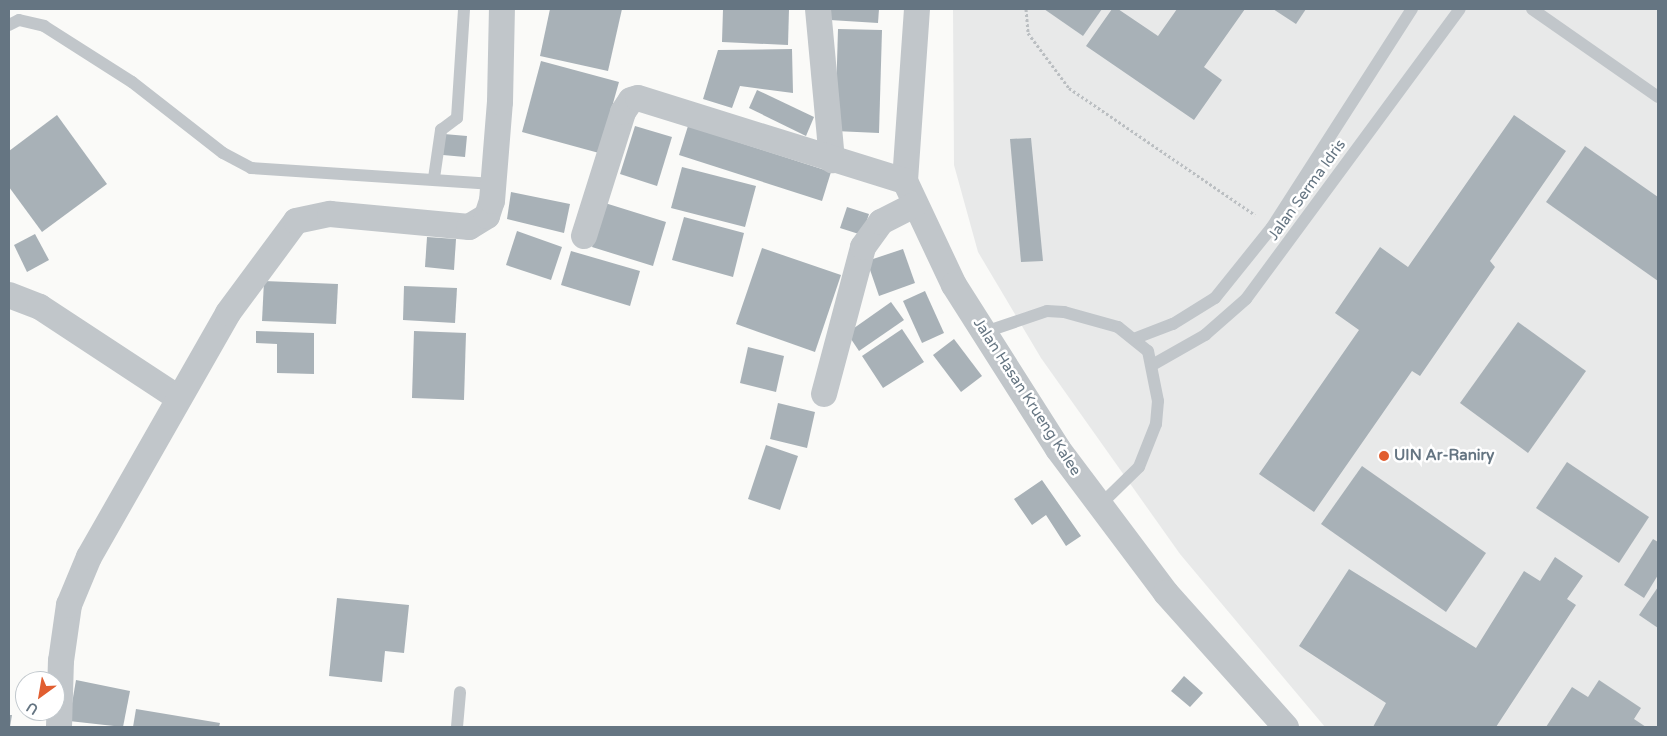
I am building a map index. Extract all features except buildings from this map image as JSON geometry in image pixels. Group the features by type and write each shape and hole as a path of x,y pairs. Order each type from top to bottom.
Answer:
{"street":[{"path":"59,727 60,661 69,605 89,556 177,397 228,314 296,221 330,214 469,227 487,216 493,184 502,9"},
{"path":"818,9 832,160"},
{"name":"Jalan Hasan Krueng Kalee","path":"917,9 905,181 914,205 954,285 1048,434 1100,505 1166,592 1286,727"},
{"path":"584,236 623,112 631,100 638,98 832,160 905,181"},
{"path":"824,394 862,247 881,222 914,205"},
{"path":"9,295 40,308 177,397"}],"lane":[{"path":"434,178 441,130 457,118 464,9"},
{"path":"1136,338 1173,324 1215,298 1272,227 1412,9"},
{"name":"Jalan Serma Idris","path":"1154,364 1205,335 1246,299 1460,9"},
{"path":"1532,9 1658,97"},
{"path":"9,25 19,20 44,26 132,82 223,153 251,168 434,178 493,184"},
{"path":"985,332 1048,311 1100,320 1136,338 1154,364 1158,401 1148,448 1139,467 1100,505"},
{"path":"457,727 460,692"}],"path":[{"path":"1026,9 1028,33 1069,88 1272,227"}],"shaded area":[{"name":"UIN Ar-Raniry","path":"953,9 1658,9 1658,727 1325,727 1180,554 1041,358 978,252 954,165"}],"place":[{"name":"UIN Ar-Raniry","path":"1384,456"}]}
